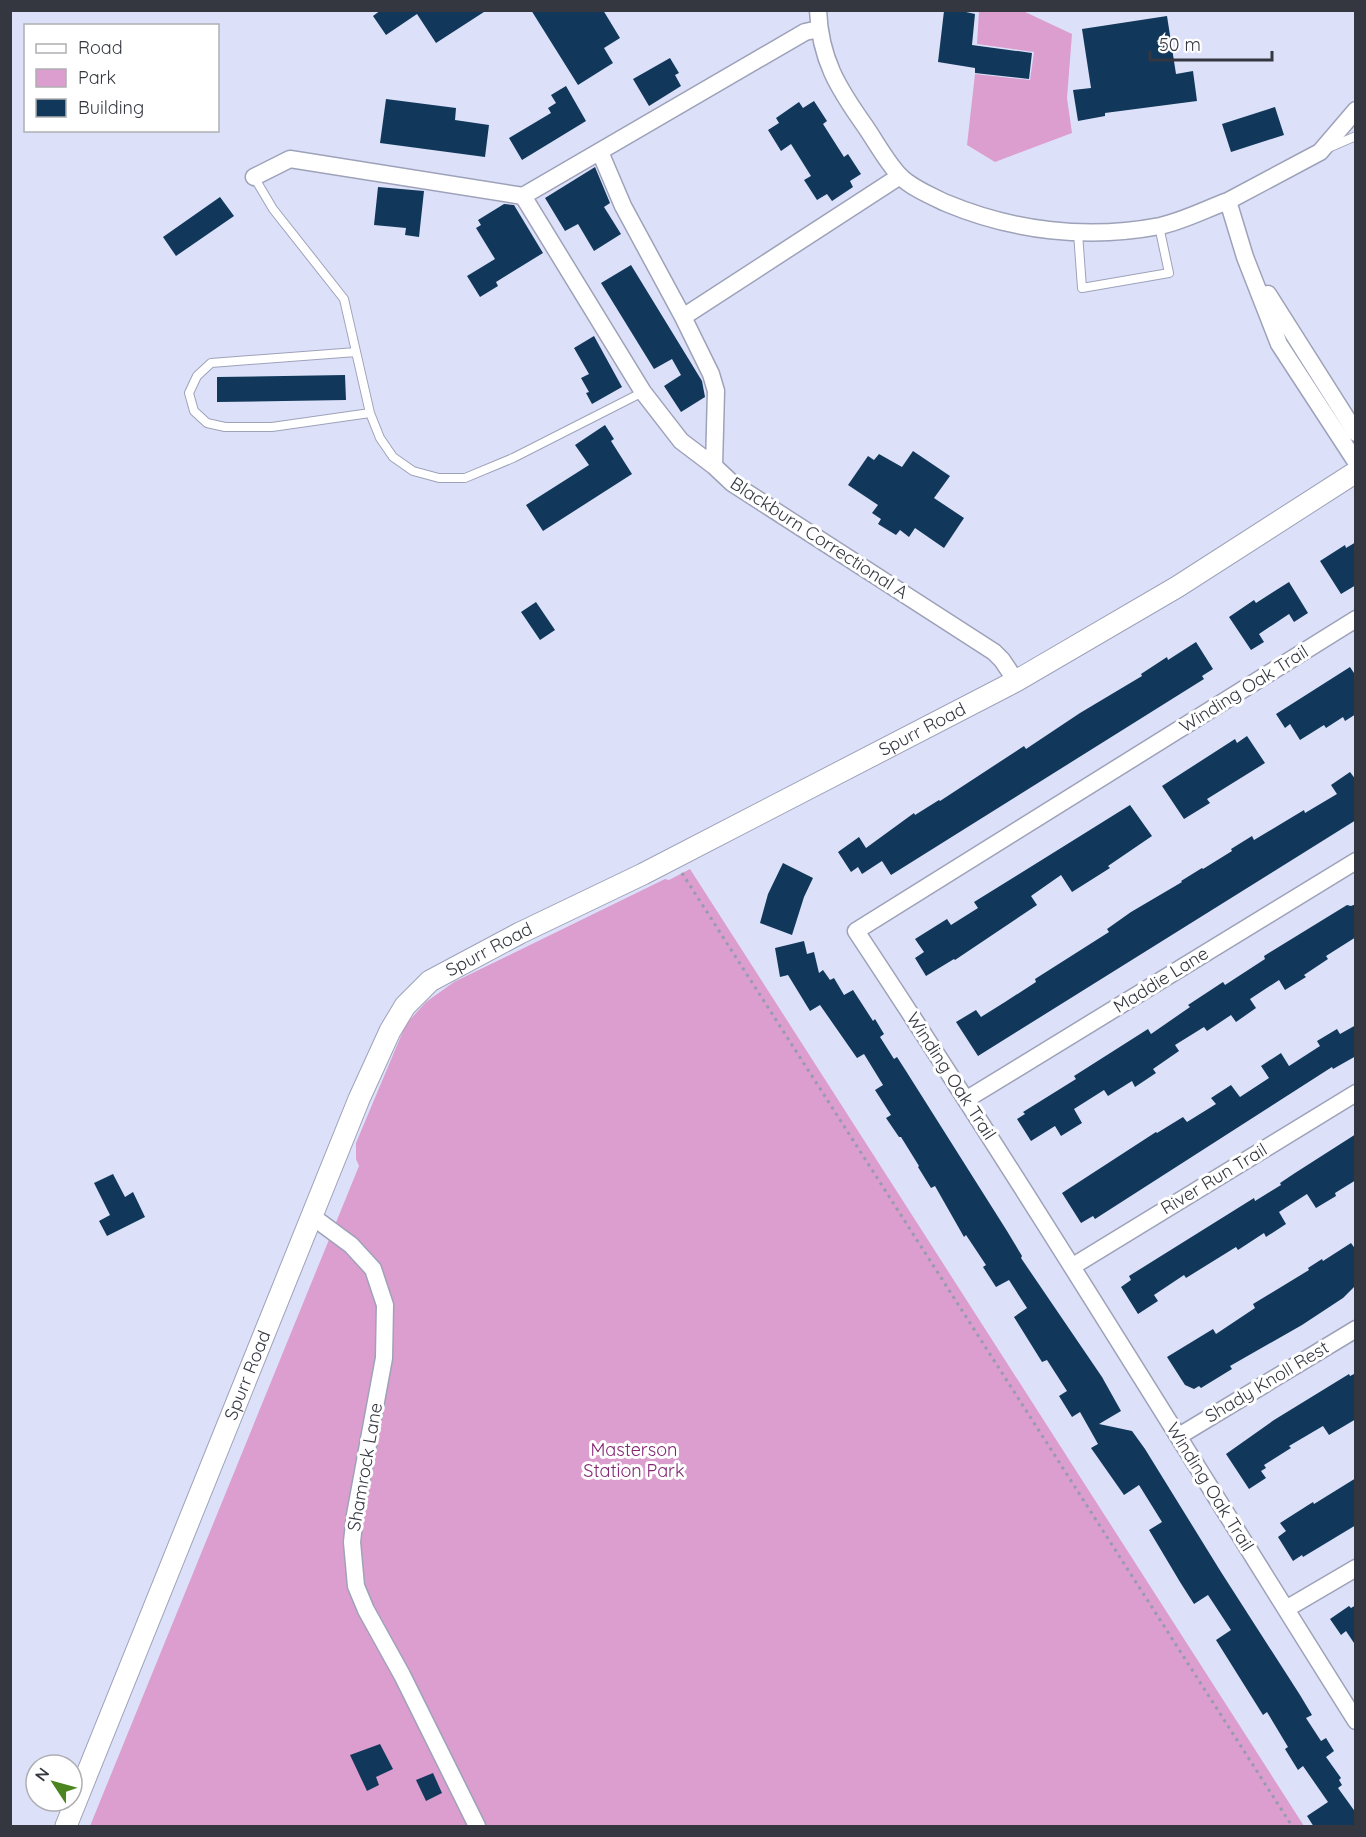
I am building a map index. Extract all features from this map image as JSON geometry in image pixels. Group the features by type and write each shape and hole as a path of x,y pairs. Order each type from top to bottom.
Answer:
{"street":[{"path":"818,10 819,29 830,69 840,92 900,176 932,197 967,212 1005,223 1077,233 1123,232 1159,226 1228,201 1320,152 1356,110"},
{"path":"254,177 290,159 523,196 805,32 819,29"},
{"path":"600,152 623,206 683,316 711,374 716,391 714,466"},
{"path":"683,316 900,176"},
{"name":"Blackburn Correctional A","path":"523,196 643,392 681,441 732,483 994,652 1016,681"},
{"path":"1228,201 1245,257 1279,344 1356,462"},
{"path":"1245,257 1356,433"},
{"name":"Spurr Road","path":"66,1827 359,1099 390,1031 405,1006 417,993 430,981 520,933 673,859 1016,681 1177,586 1356,472"},
{"name":"Winding Oak Trail","path":"1356,619 856,931 967,1099 1073,1266 1356,1721"},
{"name":"Maddie Lane","path":"967,1099 1356,861"},
{"name":"River Run Trail","path":"1073,1266 1356,1093"},
{"name":"Shamrock Lane","path":"313,1217 351,1245 373,1269 385,1305 384,1358 352,1542 356,1586 366,1610 407,1685 477,1827"},
{"name":"Shady Knoll Rest","path":"1179,1436 1356,1329"},
{"path":"1286,1609 1356,1568"}],"lane":[{"path":"1320,152 1356,136"},
{"path":"254,177 273,209 344,299 370,413 380,438 393,458 413,471 439,478 465,478 513,458 643,392"},
{"path":"1077,233 1082,288 1169,273 1159,226"},
{"path":"356,352 211,363 197,376 189,393 194,411 207,423 225,427 272,427 370,413"}],"path":[{"path":"673,859 1292,1827"}],"green space":[{"path":"979,11 1023,11 1072,34 1067,98 1072,133 995,162 967,145 975,74 1030,80 1034,52 977,44"},
{"name":"Masterson Station Park","path":"690,869 1304,1826 90,1826 359,1166 356,1159 356,1143 406,1024 426,1002 454,982"}],"building":[{"path":"381,10 487,10 436,43 417,14 386,35 373,16"},
{"path":"531,10 603,10 620,38 604,48 613,63 578,85"},
{"path":"957,10 975,14 972,45 1032,53 1029,79 975,73 975,68 938,62 944,11 956,12"},
{"path":"1167,16 1176,74 1193,71 1197,101 1105,113 1105,116 1078,121 1073,90 1091,88 1082,29"},
{"path":"670,58 679,73 675,75 681,86 649,106 633,79"},
{"path":"566,86 586,121 522,160 509,138 551,113 548,108 556,103 551,95"},
{"path":"386,99 456,108 455,120 489,125 485,157 380,143"},
{"path":"814,101 827,121 823,124 844,157 848,154 861,174 850,181 853,187 832,201 827,194 817,200 804,180 811,176 791,144 781,151 768,130 779,123 776,118 799,102 803,108"},
{"path":"1275,107 1284,135 1231,152 1222,124"},
{"path":"595,167 610,203 604,207 621,234 594,251 578,224 565,231 545,198"},
{"path":"378,187 424,191 419,237 405,235 406,228 374,225"},
{"path":"220,197 234,216 176,256 163,237"},
{"path":"504,204 514,205 543,253 496,282 498,286 480,297 467,276 495,259 476,228 481,225 478,220"},
{"path":"631,265 702,381 705,397 681,412 664,386 681,375 672,359 654,369 601,283"},
{"path":"594,336 622,387 592,404 586,393 589,392 581,378 589,374 574,348"},
{"path":"345,375 346,400 217,402 217,377"},
{"path":"605,425 614,439 611,441 632,474 543,531 526,505 589,465 575,445"},
{"path":"913,451 950,476 934,498 964,518 944,548 915,528 909,537 900,530 896,535 878,524 881,519 872,513 878,505 848,485 868,456 874,460 879,454 902,467"},
{"path":"1356,542 1356,585 1341,594 1320,561 1345,545 1346,548"},
{"path":"1289,582 1308,613 1294,622 1289,614 1259,634 1264,642 1251,650 1229,617 1254,600 1256,603"},
{"path":"536,602 555,630 540,640 521,612"},
{"path":"1196,642 1213,669 1202,676 1204,679 891,875 882,861 862,874 858,867 851,872 838,852 859,837 866,848 914,813 915,815 940,801 1024,746 1026,749 1142,676 1141,674 1167,657 1168,660"},
{"path":"1350,667 1356,676 1356,714 1345,721 1343,717 1326,728 1324,725 1300,740 1290,724 1285,728 1276,714"},
{"path":"1247,736 1265,763 1207,799 1210,803 1184,819 1162,786 1235,739 1237,743"},
{"path":"1350,772 1356,780 1356,820 978,1056 956,1022 976,1010 981,1017 1109,932 1107,929 1131,912 1232,851 1231,849 1252,836 1254,840 1304,810 1305,813 1337,794 1331,785"},
{"path":"1130,805 1152,836 1108,866 1110,868 1072,892 1061,875 1031,896 1037,905 955,960 926,976 915,958 924,952 915,939 947,919 951,925 978,908 974,902"},
{"path":"783,863 813,878 804,897 792,935 760,923 768,894"},
{"path":"1356,904 1356,937 1326,956 1328,959 1304,975 1306,977 1285,990 1279,980 1250,999 1256,1008 1236,1022 1231,1015 1207,1031 1204,1027 1175,1045 1179,1051 1153,1069 1156,1073 1135,1087 1132,1081 1108,1096 1104,1090 1074,1109 1082,1123 1061,1136 1055,1126 1031,1141 1017,1119 1025,1114 1023,1112 1076,1079 1074,1076 1148,1029 1151,1034 1190,1007 1188,1005 1223,982 1225,985 1265,959 1264,956 1347,905"},
{"path":"804,941 807,954 814,952 819,973 823,970 830,980 834,978 844,995 853,990 873,1021 875,1019 884,1034 880,1037 894,1059 897,1057 1007,1231 1022,1256 1021,1258 1102,1377 1121,1411 1099,1424 1132,1431 1145,1449 1312,1715 1306,1718 1321,1741 1326,1738 1334,1751 1326,1757 1341,1778 1339,1780 1342,1785 1338,1788 1356,1813 1356,1827 1314,1827 1307,1816 1328,1802 1303,1766 1298,1770 1285,1749 1288,1747 1267,1712 1263,1715 1216,1640 1231,1630 1208,1595 1194,1604 1180,1582 1149,1530 1162,1522 1139,1485 1124,1495 1091,1448 1098,1444 1080,1412 1072,1417 1059,1396 1067,1391 1047,1360 1042,1362 1014,1317 1027,1308 1009,1280 996,1287 983,1267 986,1265 966,1235 964,1237 935,1186 931,1188 901,1137 886,1118 891,1115 875,1090 883,1085 864,1054 857,1058 820,1005 810,1011 788,975 780,977 775,948"},
{"path":"1356,1025 1356,1056 1333,1069 1332,1067 1095,1219 1093,1216 1081,1223 1062,1193 1156,1132 1183,1117 1187,1122 1216,1104 1211,1098 1231,1085 1240,1097 1269,1078 1261,1066 1281,1053 1289,1066 1320,1046 1317,1041 1337,1029 1340,1034"},
{"path":"1356,1134 1356,1180 1316,1208 1307,1194 1279,1212 1286,1224 1266,1237 1264,1233 1238,1250 1236,1247 1186,1278 1184,1275 1154,1295 1158,1301 1138,1314 1121,1287 1131,1280 1129,1276 1254,1198 1255,1201 1281,1185 1280,1183"},
{"path":"113,1174 125,1197 133,1192 145,1217 107,1236 99,1221 110,1215 94,1183"},
{"path":"1351,1243 1356,1250 1356,1285 1343,1298 1302,1325 1230,1366 1232,1369 1201,1388 1199,1386 1194,1389 1185,1385 1167,1357 1213,1329 1216,1334 1255,1308 1253,1304"},
{"path":"1356,1373 1356,1419 1329,1435 1323,1426 1289,1446 1291,1448 1264,1465 1266,1468 1261,1471 1266,1478 1249,1489 1226,1454 1274,1420 1349,1374 1350,1376"},
{"path":"1356,1478 1356,1525 1293,1561 1278,1537 1286,1531 1280,1523"},
{"path":"1356,1605 1356,1646 1346,1631 1341,1635 1330,1619 1349,1606 1351,1608"},
{"path":"380,1744 393,1769 376,1777 379,1785 367,1791 350,1755"},
{"path":"433,1773 442,1793 426,1801 416,1780"}]}
